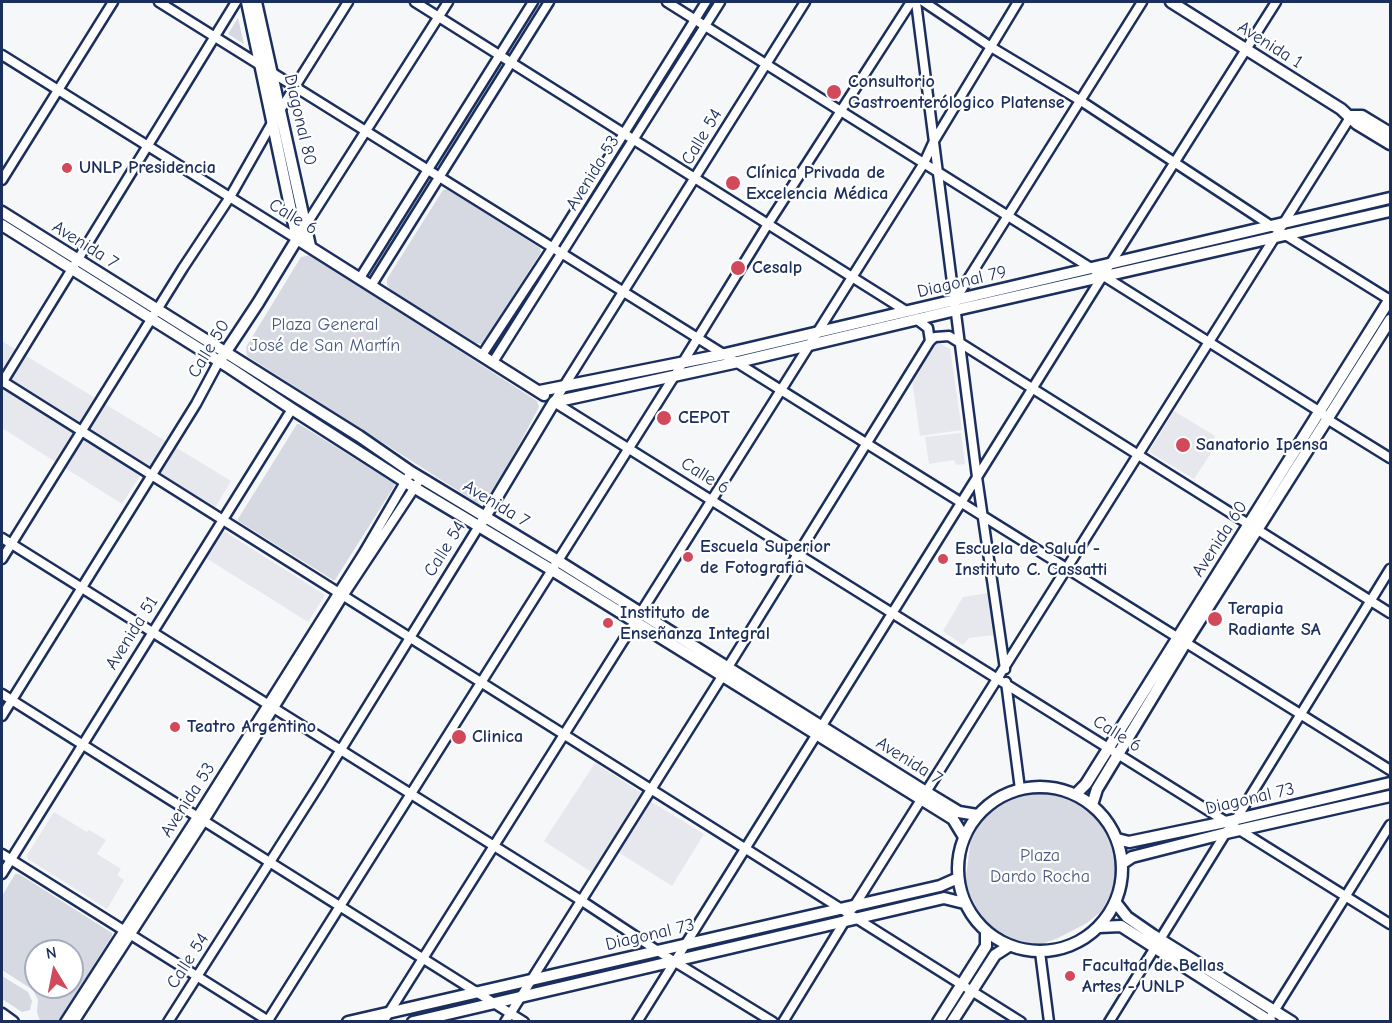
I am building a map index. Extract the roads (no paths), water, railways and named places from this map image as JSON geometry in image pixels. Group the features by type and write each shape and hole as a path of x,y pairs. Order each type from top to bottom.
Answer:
{"main road":[{"name":"Diagonal 80","path":"247,2 297,239"},
{"name":"Diagonal 80","path":"256,2 310,246"},
{"name":"Avenida 1","path":"1171,2 1351,116 1358,124 1390,144"},
{"name":"Avenida 1","path":"1351,116 1362,116 1390,133"},
{"name":"Diagonal 79","path":"540,392 725,354 906,311 955,305 1102,276 1279,231 1390,198"},
{"name":"Diagonal 79","path":"554,402 738,362 916,319 955,305 1092,269 1390,211"},
{"name":"Avenida 7","path":"2,212 75,264 222,357 359,436 414,480"},
{"name":"Avenida 7","path":"2,225 75,264"},
{"name":"Calle 6","path":"297,239 554,402"},
{"name":"Calle 50","path":"222,357 297,239"},
{"name":"Avenida 60","path":"1076,794 1113,751 1324,416 1390,300"},
{"name":"Avenida 60","path":"1324,416 1390,320"},
{"name":"Avenida 7","path":"222,357 292,410 555,565 923,796 953,819 964,837"},
{"name":"Calle 54","path":"482,521 554,402"},
{"name":"Avenida 60","path":"1092,804 1113,751"},
{"name":"Diagonal 73","path":"1127,860 1231,826 1390,783"},
{"path":"1086,784 1090,788 1097,789"},
{"path":"1118,838 1129,842 1127,860 1116,903 1099,927 1073,945 1059,950 1040,952 1009,946 986,932 964,903 958,878 964,837 977,815 994,801 1020,789 1050,787 1076,794 1092,804 1118,838 1127,860"},
{"name":"Avenida 7","path":"923,796 959,812 977,815"},
{"name":"Diagonal 73","path":"1129,842 1231,826 1390,796"},
{"name":"Diagonal 73","path":"413,1022 674,961 849,913 940,886 958,878"},
{"path":"940,886 945,892 944,898"},
{"name":"Diagonal 73","path":"348,1022 386,1017 479,991 686,944 849,913 944,898 964,903"},
{"path":"1116,903 1127,917 1157,943 1270,1018 1292,1022"},
{"path":"1099,927 1121,926 1157,943"},
{"path":"938,1022 986,946 986,932"},
{"path":"952,1022 994,955 1009,946"},
{"path":"2,1014 13,1022"}],"street":[{"path":"2,180 113,2"},
{"path":"159,2 1390,770"},
{"path":"236,2 145,146 2,382 1021,1022"},
{"path":"2,559 183,268 230,197 281,108 348,2"},
{"path":"415,2 906,311"},
{"name":"Calle 50","path":"297,239 448,2"},
{"path":"360,278 533,2"},
{"path":"371,286 549,2"},
{"path":"666,2 1390,458"},
{"name":"Avenida 53","path":"482,355 553,247 706,2"},
{"name":"Avenida 53","path":"493,362 720,2"},
{"name":"Calle 54","path":"554,402 806,2"},
{"path":"2,854 268,1021 768,224 840,111 914,2"},
{"path":"914,2 1020,789"},
{"path":"924,2 1390,300"},
{"path":"386,1017 924,164 934,141 1018,2"},
{"path":"955,305 1142,2"},
{"path":"637,1022 1102,276 1276,2"},
{"name":"Calle 6","path":"2,55 297,239"},
{"path":"783,1022 849,913 1351,116"},
{"path":"916,319 928,327 930,341"},
{"path":"505,1022 930,341 935,337 945,335 1390,613"},
{"name":"Calle 50","path":"2,716 196,404 222,357"},
{"name":"Calle 6","path":"554,402 1390,924"},
{"name":"Avenida 51","path":"2,874 292,410"},
{"name":"Avenida 53","path":"65,1022 201,819 414,480"},
{"name":"Calle 54","path":"168,1022 482,521"},
{"path":"2,538 773,1022"},
{"path":"1109,1022 1390,569"},
{"path":"2,694 479,991 524,1022"},
{"path":"1270,1018 1390,825"},
{"name":"Avenida 53","path":"74,1022 127,932"},
{"path":"1040,952 1049,1022"}],"place":[{"name":"Consultorio Gastroenterólogico Platense","path":"834,92"},
{"name":"UNLP Presidencia","path":"67,168"},
{"name":"Clínica Privada de Excelencia Médica","path":"733,183"},
{"name":"Cesalp","path":"738,268"},
{"name":"CEPOT","path":"664,418"},
{"name":"Sanatorio Ipensa","path":"1183,445"},
{"name":"Escuela Superior de Fotografia","path":"688,557"},
{"name":"Escuela de Salud - Instituto C. Cassatti","path":"943,559"},
{"name":"Terapia Radiante SA","path":"1215,619"},
{"name":"Instituto de Enseñanza Integral","path":"608,623"},
{"name":"Teatro Argentino","path":"175,727"},
{"name":"Clinica","path":"459,737"},
{"name":"Facultad de Bellas Artes - UNLP","path":"1070,976"}],"park label":[{"name":"Plaza General José de San Martín","path":"325,335"},
{"name":"Plaza Dardo Rocha","path":"1040,866"}]}
